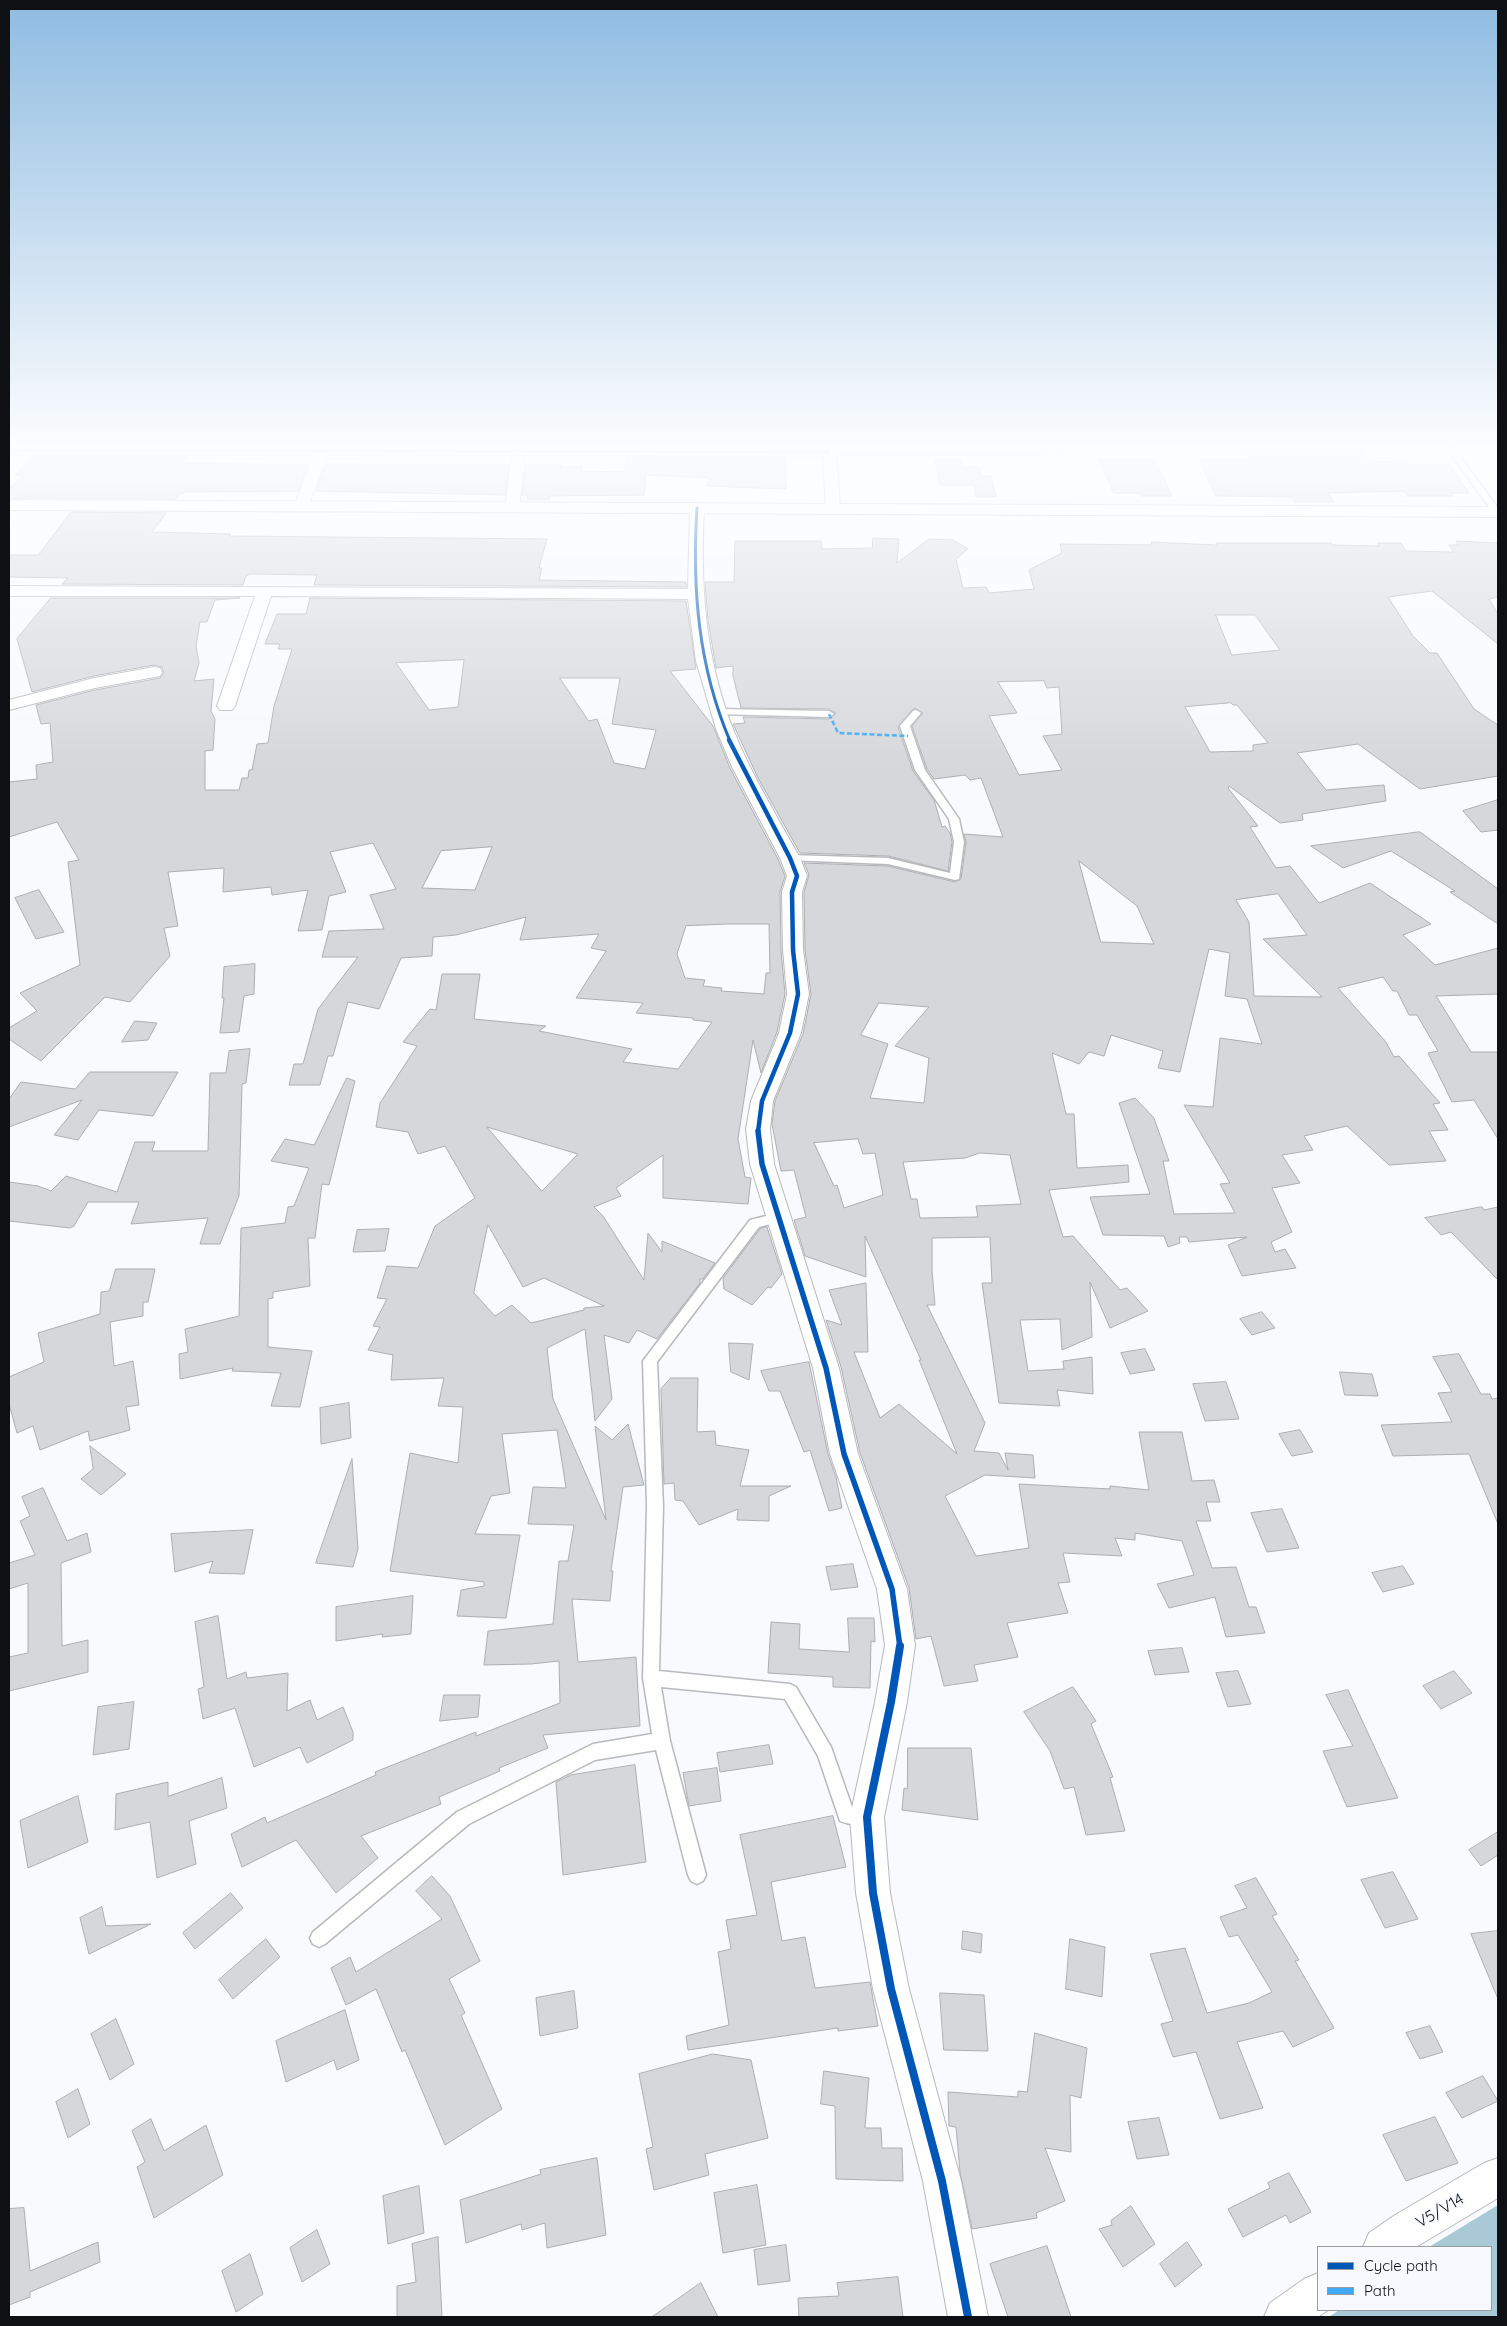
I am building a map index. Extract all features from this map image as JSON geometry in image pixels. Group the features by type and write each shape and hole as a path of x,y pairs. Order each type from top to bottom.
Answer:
{"street":[{"path":"696,553 695,594 699,632 708,677 718,712 756,794 790,858 797,876 792,892 793,950 798,994 790,1032 762,1102 758,1129 762,1164 826,1368 844,1454 892,1590 900,1645 891,1702 867,1817 873,1893 891,1989 942,2180 968,2317"},
{"path":"9,592 265,591 336,593 695,594"},
{"path":"226,706 265,591"},
{"path":"9,705 94,683 154,672"},
{"name":"V5/V14","path":"1384,2246 1409,2229 1498,2177"},
{"path":"1284,2317 1317,2294"}],"lane":[{"path":"718,712 829,714"},
{"path":"790,858 888,861 955,877 959,842 954,819 920,770 905,726 916,713"},
{"path":"696,1875 662,1741 651,1678 655,1506 650,1361 755,1223 778,1218"},
{"path":"651,1678 790,1692 825,1754 846,1815 867,1817"},
{"path":"319,1938 463,1818 593,1752 662,1741"}],"water":[{"path":"1498,2205 1498,2317 1329,2317 1338,2311 1492,2311 1492,2246 1431,2246"}],"building":[{"path":"40,553 543,553 539,568 542,568 539,580 686,582 686,587 314,585 317,575 250,574 246,576 243,585 62,584 68,578 9,577 9,555 38,555"},
{"path":"735,553 898,553 897,563 911,553 964,553 956,559 963,588 986,587 989,593 1034,589 1029,570 1062,553 1498,553 1498,597 1489,599 1498,614 1498,644 1432,591 1388,597 1413,636 1430,653 1437,653 1474,709 1498,725 1498,776 1420,789 1358,744 1297,753 1326,790 1384,785 1386,801 1302,814 1303,820 1280,823 1229,786 1228,788 1258,826 1250,827 1276,868 1290,866 1319,903 1370,883 1431,924 1403,935 1435,965 1498,948 1498,994 1436,996 1471,1052 1498,1052 1498,1139 1474,1100 1452,1102 1428,1053 1438,1051 1417,1015 1409,1015 1397,991 1393,991 1383,977 1338,988 1386,1042 1394,1057 1399,1056 1440,1103 1433,1104 1448,1130 1429,1131 1446,1161 1389,1165 1347,1126 1304,1136 1313,1150 1282,1155 1300,1183 1272,1188 1292,1232 1271,1242 1275,1252 1285,1249 1296,1268 1242,1276 1228,1245 1247,1237 1189,1242 1187,1237 1179,1237 1180,1243 1168,1247 1164,1236 1103,1235 1090,1197 1150,1194 1119,1103 1135,1098 1154,1118 1169,1161 1163,1161 1174,1214 1235,1213 1220,1184 1230,1183 1184,1105 1213,1107 1220,1038 1262,1044 1247,999 1225,996 1230,953 1209,949 1180,1072 1158,1068 1163,1051 1111,1035 1104,1056 1089,1052 1079,1064 1052,1053 1066,1114 1074,1114 1077,1168 1128,1165 1129,1182 1049,1190 1063,1237 1073,1236 1120,1290 1127,1288 1148,1311 1110,1328 1090,1282 1092,1337 1062,1350 1060,1319 1020,1320 1028,1371 1064,1369 1063,1361 1092,1357 1093,1394 1057,1390 1060,1406 999,1403 982,1283 992,1283 990,1237 932,1238 935,1305 927,1305 985,1423 974,1451 999,1453 1008,1470 1005,1453 1033,1455 1035,1478 985,1475 945,1496 976,1556 1029,1548 1019,1484 1110,1489 1110,1486 1149,1490 1139,1432 1182,1432 1192,1481 1214,1480 1220,1502 1206,1502 1211,1521 1196,1521 1212,1568 1236,1567 1249,1607 1256,1607 1265,1633 1226,1637 1215,1597 1169,1608 1157,1584 1194,1575 1182,1541 1135,1533 1135,1540 1115,1538 1122,1556 1063,1553 1070,1582 1058,1583 1068,1613 1007,1623 1018,1657 974,1665 978,1681 944,1686 931,1636 916,1639 909,1588 860,1453 841,1367 826,1320 842,1325 829,1290 866,1283 868,1352 854,1352 880,1418 899,1404 957,1454 919,1360 921,1360 865,1236 866,1277 805,1256 794,1220 806,1217 794,1170 781,1171 772,1124 775,1101 803,1034 811,994 805,950 804,892 809,875 804,863 888,866 955,882 961,879 966,842 964,834 1003,837 981,778 970,780 965,775 934,779 927,769 912,726 923,713 915,708 898,727 913,771 934,800 942,827 945,826 950,833 952,842 948,871 888,856 800,853 758,778 733,724 745,723 743,717 829,719 836,713 829,709 741,708 733,676 733,666 716,668 708,620 705,582 734,582","holes":["1216,615 1255,615 1280,650 1232,655","1044,681 1047,688 1059,687 1062,734 1043,736 1062,770 1019,775 989,716 1017,713 998,682","1231,703 1237,705 1268,743 1253,745 1253,751 1210,752 1185,707","1079,861 1137,906 1154,944 1101,942","1278,894 1307,935 1263,939 1322,997 1254,996 1249,922 1236,900","879,1003 929,1007 895,1046 929,1058 924,1103 870,1098 888,1044 861,1035","858,1139 863,1154 875,1153 883,1195 844,1208 837,1185 834,1186 814,1143","980,1153 1010,1155 1021,1204 976,1206 978,1217 920,1218 917,1199 911,1199 903,1162 965,1158"]},
{"path":"51,598 240,598 215,600 207,622 200,622 196,646 199,663 194,681 214,679 211,711 215,719 213,750 205,751 205,790 239,790 242,778 248,778 249,770 252,770 257,744 268,743 274,706 292,649 278,649 280,644 265,644 277,614 306,614 310,598 686,601 696,669 670,671 713,726 730,768 785,876 780,892 781,950 785,994 777,1032 761,1073 753,1040 738,1139 745,1177 751,1178 748,1204 663,1198 663,1155 616,1188 621,1196 594,1207 603,1216 644,1280 648,1233 662,1252 662,1241 715,1263 703,1279 700,1279 700,1283 657,1339 637,1330 629,1343 604,1335 612,1399 595,1421 585,1329 547,1348 553,1399 606,1520 595,1426 612,1440 628,1424 644,1485 623,1487 611,1571 613,1571 610,1601 572,1599 578,1662 636,1657 640,1726 543,1735 548,1748 499,1768 500,1771 439,1797 441,1804 361,1836 378,1858 336,1893 296,1840 242,1867 231,1834 265,1817 267,1823 376,1775 375,1772 476,1732 476,1736 560,1703 559,1661 531,1664 484,1665 488,1631 553,1624 559,1561 568,1561 574,1525 528,1524 533,1487 566,1488 557,1430 502,1434 510,1493 491,1496 475,1534 520,1535 506,1618 457,1616 461,1590 484,1586 484,1582 390,1571 410,1453 458,1463 463,1407 438,1406 444,1378 391,1380 393,1355 368,1350 380,1327 373,1326 387,1299 377,1298 387,1266 418,1268 435,1226 475,1198 445,1146 418,1154 408,1132 376,1127 380,1103 417,1046 403,1042 430,1009 436,1010 442,974 480,974 474,1019 546,1026 539,1031 632,1049 623,1062 678,1069 712,1022 693,1020 693,1018 636,1013 643,1003 576,998 606,951 591,948 599,934 520,940 526,917 456,935 433,937 432,956 401,958 379,1009 348,1002 333,1056 328,1056 320,1085 289,1085 294,1064 303,1064 318,1009 358,957 322,957 329,931 384,929 370,895 396,889 373,843 330,852 346,892 329,896 322,930 298,931 308,890 272,895 271,887 223,892 224,868 168,872 178,926 164,928 170,956 130,1002 105,997 41,1061 9,1039 9,1028 37,1011 20,993 80,965 68,862 79,860 57,822 9,837 9,782 37,779 36,765 53,762 50,723 41,724 36,705 95,690 160,678 164,673 162,667 154,665 94,676 32,692 17,639","holes":["464,660 458,707 429,710 396,663","560,678 620,678 612,724 656,730 645,769 614,763 597,719 589,721","492,847 475,890 422,888 441,851","769,924 770,973 766,973 764,994 721,991 722,988 703,986 705,980 685,978 677,954 686,926","487,1127 578,1154 542,1191","488,1225 523,1287 544,1278 604,1306 584,1308 584,1310 531,1323 512,1305 495,1316 474,1293"]},
{"path":"1498,800 1498,830 1481,832 1463,811"},
{"path":"1420,832 1498,889 1498,924 1450,892 1455,891 1391,851 1343,868 1311,846"},
{"path":"39,890 64,932 36,939 15,898"},
{"path":"255,964 254,994 244,996 239,1032 220,1033 224,998 222,998 224,967"},
{"path":"135,1021 157,1023 148,1040 122,1042"},
{"path":"250,1049 246,1083 242,1084 239,1196 220,1244 200,1244 208,1218 131,1224 139,1202 88,1202 74,1226 70,1228 9,1221 9,1182 38,1186 51,1191 66,1176 117,1192 135,1142 155,1142 152,1151 208,1151 210,1073 226,1073 229,1051"},
{"path":"90,1072 178,1072 153,1116 99,1110 78,1140 54,1135 82,1100 9,1127 9,1099 21,1082 75,1089"},
{"path":"347,1078 355,1081 329,1185 322,1184 315,1238 308,1238 310,1286 273,1292 273,1298 268,1299 268,1347 312,1351 300,1407 271,1406 281,1373 232,1371 233,1368 180,1379 179,1354 188,1352 185,1329 239,1316 241,1228 285,1223 288,1207 294,1206 309,1168 271,1161 285,1139 314,1145"},
{"path":"1482,1207 1484,1210 1498,1207 1498,1280 1451,1232 1441,1235 1425,1218"},
{"path":"767,1227 782,1274 771,1288 768,1287 752,1305 724,1289 723,1278 760,1229"},
{"path":"389,1229 385,1251 353,1252 357,1230"},
{"path":"116,1269 155,1269 148,1302 143,1302 143,1316 110,1322 114,1366 133,1361 139,1405 126,1407 130,1430 90,1441 88,1431 40,1450 33,1426 17,1433 9,1404 9,1377 44,1362 38,1333 100,1314 101,1292 109,1291"},
{"path":"1262,1312 1275,1328 1252,1335 1240,1319"},
{"path":"729,1343 753,1344 749,1380 731,1372"},
{"path":"1145,1349 1155,1370 1130,1374 1121,1353"},
{"path":"1459,1354 1481,1394 1490,1394 1492,1399 1498,1398 1498,1524 1469,1454 1393,1456 1381,1425 1452,1422 1438,1393 1452,1392 1433,1357"},
{"path":"809,1362 828,1454 836,1477 842,1508 829,1511 810,1450 804,1452 780,1391 769,1391 761,1371"},
{"path":"1340,1372 1372,1374 1378,1396 1345,1395"},
{"path":"671,1378 698,1378 697,1432 715,1431 716,1445 749,1450 740,1486 791,1486 769,1496 769,1521 737,1520 738,1509 699,1525 683,1501 675,1500 674,1483 664,1484 661,1389"},
{"path":"1226,1382 1239,1419 1205,1421 1193,1384"},
{"path":"349,1403 351,1438 321,1444 320,1408"},
{"path":"1300,1430 1313,1452 1292,1456 1279,1434"},
{"path":"90,1446 126,1474 101,1495 81,1479 93,1469"},
{"path":"352,1459 358,1549 353,1567 316,1563"},
{"path":"43,1488 67,1541 87,1533 91,1552 61,1563 62,1646 88,1640 88,1672 9,1691 9,1657 28,1653 28,1583 9,1589 9,1563 35,1555 20,1521 30,1516 22,1497"},
{"path":"1282,1509 1299,1548 1267,1552 1251,1513"},
{"path":"253,1530 244,1574 209,1573 213,1561 175,1572 171,1534"},
{"path":"853,1564 858,1587 831,1590 826,1567"},
{"path":"1403,1566 1414,1584 1383,1592 1372,1573"},
{"path":"413,1596 411,1634 382,1637 383,1634 336,1641 336,1607"},
{"path":"218,1616 227,1679 246,1672 247,1678 288,1673 287,1711 310,1700 317,1720 343,1707 353,1732 353,1740 307,1763 300,1747 254,1767 235,1708 203,1719 198,1689 204,1687 195,1622"},
{"path":"848,1618 874,1618 875,1642 871,1641 870,1688 833,1687 833,1677 768,1673 771,1622 800,1624 799,1649 849,1652"},
{"path":"1182,1648 1189,1672 1155,1675 1148,1651"},
{"path":"1238,1671 1251,1704 1228,1707 1216,1673"},
{"path":"1454,1671 1472,1693 1441,1709 1423,1686"},
{"path":"1073,1687 1096,1721 1091,1724 1113,1777 1110,1778 1125,1831 1086,1835 1074,1787 1064,1789 1050,1751 1024,1712"},
{"path":"1348,1690 1398,1798 1347,1807 1323,1751 1353,1746 1326,1695"},
{"path":"444,1695 480,1695 478,1717 440,1721"},
{"path":"134,1702 129,1749 93,1755 98,1707"},
{"path":"769,1745 773,1764 720,1772 717,1753"},
{"path":"908,1748 971,1748 978,1820 902,1810 904,1788 907,1789"},
{"path":"635,1765 646,1862 563,1875 556,1782 571,1775"},
{"path":"717,1768 721,1801 689,1806 683,1773"},
{"path":"222,1778 227,1808 189,1821 196,1864 157,1878 150,1822 115,1830 116,1794 168,1782 168,1796"},
{"path":"78,1796 88,1842 28,1868 20,1821"},
{"path":"833,1816 846,1867 771,1882 782,1941 805,1937 815,1988 870,1982 878,2026 838,2031 838,2028 688,2050 686,2036 729,2025 718,1952 731,1949 726,1920 757,1915 740,1835"},
{"path":"1498,1832 1498,1855 1481,1866 1469,1850"},
{"path":"1393,1872 1418,1919 1385,1928 1361,1880"},
{"path":"432,1876 450,1896 480,1961 449,1979 465,2013 461,2015 502,2109 445,2145 405,2050 402,2052 376,1989 346,2005 331,1968 350,1957 356,1972 442,1919 416,1891"},
{"path":"1256,1878 1277,1914 1272,1916 1299,1960 1295,1961 1334,2028 1293,2047 1283,2031 1237,2042 1263,2108 1220,2119 1196,2052 1173,2057 1161,2024 1173,2021 1150,1954 1185,1948 1207,2013 1249,2003 1272,1992 1238,1935 1229,1937 1220,1917 1247,1908 1235,1886"},
{"path":"231,1893 243,1908 195,1949 183,1933"},
{"path":"102,1907 106,1926 151,1924 89,1954 80,1918"},
{"path":"963,1931 982,1934 981,1953 962,1949"},
{"path":"1498,1931 1498,1999 1471,1934"},
{"path":"266,1939 280,1957 233,1999 219,1980"},
{"path":"1070,1939 1105,1947 1102,1997 1066,1989"},
{"path":"574,1991 578,2028 540,2036 536,1998"},
{"path":"940,1993 984,1995 988,2051 944,2050"},
{"path":"345,2010 359,2060 337,2070 334,2060 286,2082 276,2041"},
{"path":"116,2019 134,2064 110,2080 91,2034"},
{"path":"1430,2026 1443,2052 1420,2059 1406,2033"},
{"path":"1035,2033 1087,2048 1081,2098 1070,2095 1071,2152 1045,2148 1065,2201 1036,2213 1037,2218 972,2229 960,2172 956,2127 949,2126 948,2092 1018,2097 1018,2091 1027,2092"},
{"path":"713,2054 751,2060 768,2138 705,2154 709,2175 654,2190 646,2149 653,2147 639,2074"},
{"path":"824,2071 869,2078 865,2128 881,2128 882,2148 902,2148 903,2181 836,2179 835,2106 821,2104"},
{"path":"1483,2076 1498,2101 1462,2118 1446,2093"},
{"path":"78,2089 90,2124 68,2138 56,2102"},
{"path":"1435,2117 1458,2163 1406,2181 1383,2135"},
{"path":"1159,2118 1169,2155 1137,2159 1128,2122"},
{"path":"151,2119 164,2151 206,2125 223,2175 154,2218 137,2167 145,2162 132,2131"},
{"path":"597,2158 606,2235 547,2248 545,2223 522,2230 521,2224 466,2243 460,2200 541,2174 540,2170"},
{"path":"1289,2173 1311,2212 1290,2223 1286,2215 1243,2237 1228,2209 1270,2188 1268,2183"},
{"path":"757,2185 766,2245 723,2253 714,2193"},
{"path":"419,2186 424,2233 388,2244 383,2196"},
{"path":"1131,2206 1155,2244 1123,2267 1099,2229 1112,2225 1111,2221"},
{"path":"24,2208 30,2271 98,2242 100,2262 30,2292 30,2297 9,2305 9,2209"},
{"path":"317,2230 330,2264 302,2282 290,2248"},
{"path":"438,2237 442,2317 397,2317 397,2286 416,2282 412,2244"},
{"path":"1187,2242 1202,2265 1175,2287 1160,2264"},
{"path":"786,2245 790,2281 758,2285 754,2250"},
{"path":"1047,2246 1071,2317 1008,2317 990,2264"},
{"path":"250,2254 263,2294 236,2312 222,2271"},
{"path":"898,2277 903,2317 799,2317 798,2298 839,2296 837,2283"},
{"path":"701,2283 718,2317 652,2317"}],"marked path":[{"path":"829,714 838,733 908,736"}],"cycle path":[{"path":"695,553 697,611 704,661 710,686 733,748 751,786 790,858 797,876 792,892 793,950 798,994 790,1033 762,1101 758,1129 762,1164 826,1368 844,1454 892,1589 900,1645 891,1702 867,1817 873,1893 891,1989 942,2181 968,2317"}]}
